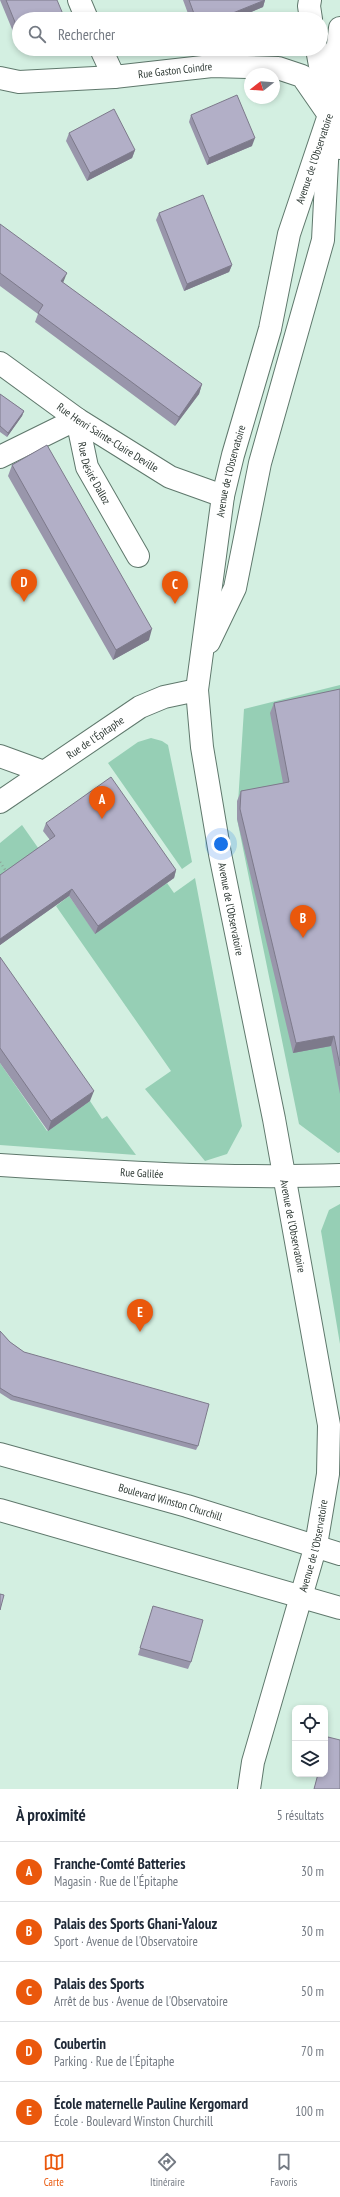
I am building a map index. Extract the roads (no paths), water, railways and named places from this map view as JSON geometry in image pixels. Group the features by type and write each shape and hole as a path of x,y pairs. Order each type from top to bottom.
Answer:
{"street":[{"path":"79,0 84,12"},
{"path":"310,0 310,12"},
{"path":"335,108 340,28"},
{"path":"104,56 114,77"},
{"path":"319,56 335,108 340,148"},
{"name":"Rue Gaston Coindre","path":"0,78 19,82 114,77 212,66 278,68 302,76 335,108"},
{"name":"Avenue de l'Observatoire","path":"249,1789 253,1762 316,1545 328,1474 329,1425 274,1119 220,854 202,747 197,690 223,496 232,455 270,328 289,234 335,108"},
{"name":"Avenue de l'Observatoire","path":"200,659 235,588 260,463 323,240 335,108"},
{"name":"Rue Henri Sainte-Claire Deville","path":"0,363 77,419 170,477 223,496"},
{"path":"0,457 77,419"},
{"name":"Rue Désiré Dalloz","path":"77,419 87,467 138,556"},
{"name":"Rue de l'Épitaphe","path":"0,802 140,707 164,697 197,690"},
{"path":"0,756 44,772"},
{"name":"Rue Galilée","path":"0,1164 170,1176 284,1177 340,1175"},
{"name":"Boulevard Winston Churchill","path":"0,1454 316,1545 340,1554"},
{"path":"0,1510 340,1608"}],"place":[{"name":"Coubertin","path":"24,602"},
{"name":"Palais des Sports","path":"175,604"},
{"name":"Franche-Comté Batteries","path":"102,819"},
{"name":"Palais des Sports Ghani-Yalouz","path":"303,938"},
{"name":"École maternelle Pauline Kergomard","path":"140,1332"}]}
